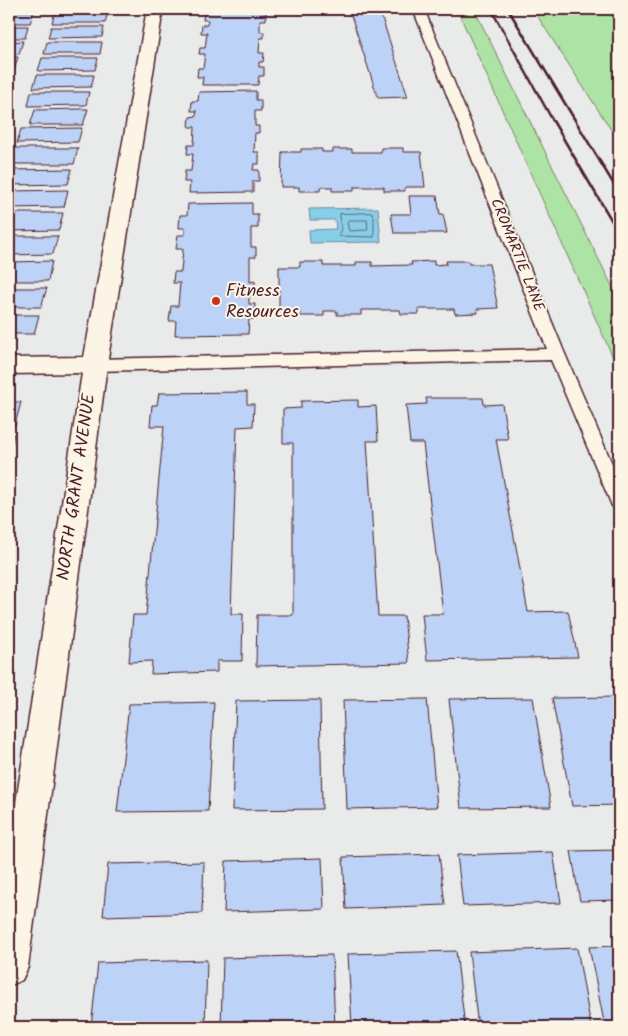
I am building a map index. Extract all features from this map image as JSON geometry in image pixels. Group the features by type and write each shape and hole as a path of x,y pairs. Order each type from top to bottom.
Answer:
{"street":[{"name":"NORTH GRANT AVENUE","path":"9,967 95,364 155,9"},
{"path":"9,366 95,364"}],"lane":[{"name":"CROMARTIE LANE","path":"418,9 557,354 619,501"},
{"path":"95,364 557,354"}],"green space":[{"path":"457,9 474,9 619,300 619,371"},
{"path":"533,9 619,9 619,142 534,11"}],"water":[{"path":"378,208 381,242 310,243 309,230 336,229 335,220 310,220 309,209"}],"building":[{"path":"209,9 260,9 260,12 266,12 266,20 260,20 260,32 264,32 264,38 260,38 259,53 264,53 263,62 259,62 259,67 264,67 264,76 259,76 258,85 202,85 203,77 197,77 198,68 203,68 205,54 199,54 200,48 205,48 207,33 201,33 202,25 207,25 208,20 203,20 204,12 209,12"},
{"path":"349,9 379,9 408,97 378,98"},
{"path":"9,11 34,11 30,23 9,23"},
{"path":"55,12 108,12 105,23 52,23"},
{"path":"9,26 28,26 25,38 9,38"},
{"path":"51,27 104,27 102,37 48,38"},
{"path":"23,41 19,54 9,54 9,42"},
{"path":"47,42 102,42 100,54 44,54"},
{"path":"9,57 18,57 14,71 9,71"},
{"path":"42,58 98,58 95,70 38,71"},
{"path":"37,75 94,75 91,87 33,88"},
{"path":"256,91 256,100 261,100 261,111 255,111 255,126 259,126 259,133 255,133 254,152 259,152 259,164 254,164 253,170 259,170 259,181 253,181 253,192 189,193 190,182 184,182 185,171 191,171 193,154 187,154 188,145 194,145 195,127 189,127 190,117 196,116 197,111 191,111 192,101 198,101 199,92"},
{"path":"31,92 89,92 86,105 28,106"},
{"path":"88,109 83,125 30,125 35,110"},
{"path":"82,128 78,142 17,143 21,129"},
{"path":"13,148 78,148 74,164 9,164"},
{"path":"381,148 403,148 403,152 421,152 425,187 405,187 405,191 384,191 384,187 354,187 354,191 332,191 332,187 320,187 320,191 299,191 299,187 281,187 282,152 301,152 301,149 322,149 322,152 333,152 333,149 352,149 352,152 381,152"},
{"path":"72,169 68,184 9,185 9,170"},
{"path":"68,190 64,207 9,208 9,191"},
{"path":"409,196 437,196 440,214 443,214 447,233 394,233 391,214 411,214"},
{"path":"252,203 252,214 258,214 258,228 251,228 251,247 256,247 256,257 250,257 250,282 255,281 255,296 249,296 249,304 255,304 255,319 249,319 248,334 175,335 176,321 169,321 171,306 178,306 180,283 173,283 174,272 181,272 183,249 176,249 178,235 185,235 185,228 179,228 180,215 187,215 188,204"},
{"path":"9,213 63,213 59,230 9,231"},
{"path":"9,236 58,236 53,254 9,255"},
{"path":"52,261 48,281 9,281 9,262"},
{"path":"434,261 434,265 447,264 446,261 468,261 469,264 489,264 498,308 477,309 478,313 455,314 454,309 419,309 419,314 401,314 400,310 361,310 361,315 337,315 337,311 324,311 324,316 300,316 300,311 279,311 279,267 300,267 300,262 323,262 323,266 356,266 356,262 372,262 372,266 412,265 411,262"},
{"path":"9,288 47,288 41,307 9,307"},
{"path":"9,315 39,315 34,334 9,334"},
{"path":"247,392 247,404 254,404 253,426 237,427 231,614 243,614 242,661 217,661 217,672 151,674 152,661 129,662 133,615 146,615 164,426 150,426 152,405 157,405 159,393"},
{"path":"426,398 483,398 484,405 502,404 508,439 496,439 528,612 568,611 578,657 427,660 422,614 443,614 423,443 410,443 406,405 427,404"},
{"path":"358,400 358,407 376,406 378,441 367,441 378,616 404,616 409,663 256,666 257,615 293,615 293,443 283,443 283,409 301,408 301,401"},
{"path":"9,402 21,402 15,425 9,426"},
{"path":"9,434 14,434 9,458"},
{"path":"619,697 619,805 572,806 552,698"},
{"path":"533,698 551,807 461,808 449,699"},
{"path":"427,699 437,807 347,809 343,700"},
{"path":"320,700 322,809 232,810 236,701"},
{"path":"214,702 208,811 117,812 129,704"},
{"path":"619,850 619,900 580,901 571,851"},
{"path":"553,852 561,903 463,906 457,855"},
{"path":"439,854 445,905 346,909 343,857"},
{"path":"322,858 324,909 224,912 226,861"},
{"path":"204,862 202,913 103,916 108,864"},
{"path":"619,946 619,1027 605,1027 589,947"},
{"path":"577,948 591,1027 478,1027 469,952"},
{"path":"456,951 465,1027 352,1027 348,954"},
{"path":"332,955 335,1027 221,1027 223,958"},
{"path":"207,960 205,1027 91,1027 98,963"}],"railway":[{"path":"491,9 553,121 619,233"},
{"path":"508,9 619,193"}],"place":[{"name":"Fitness Resources","path":"216,301"}]}
